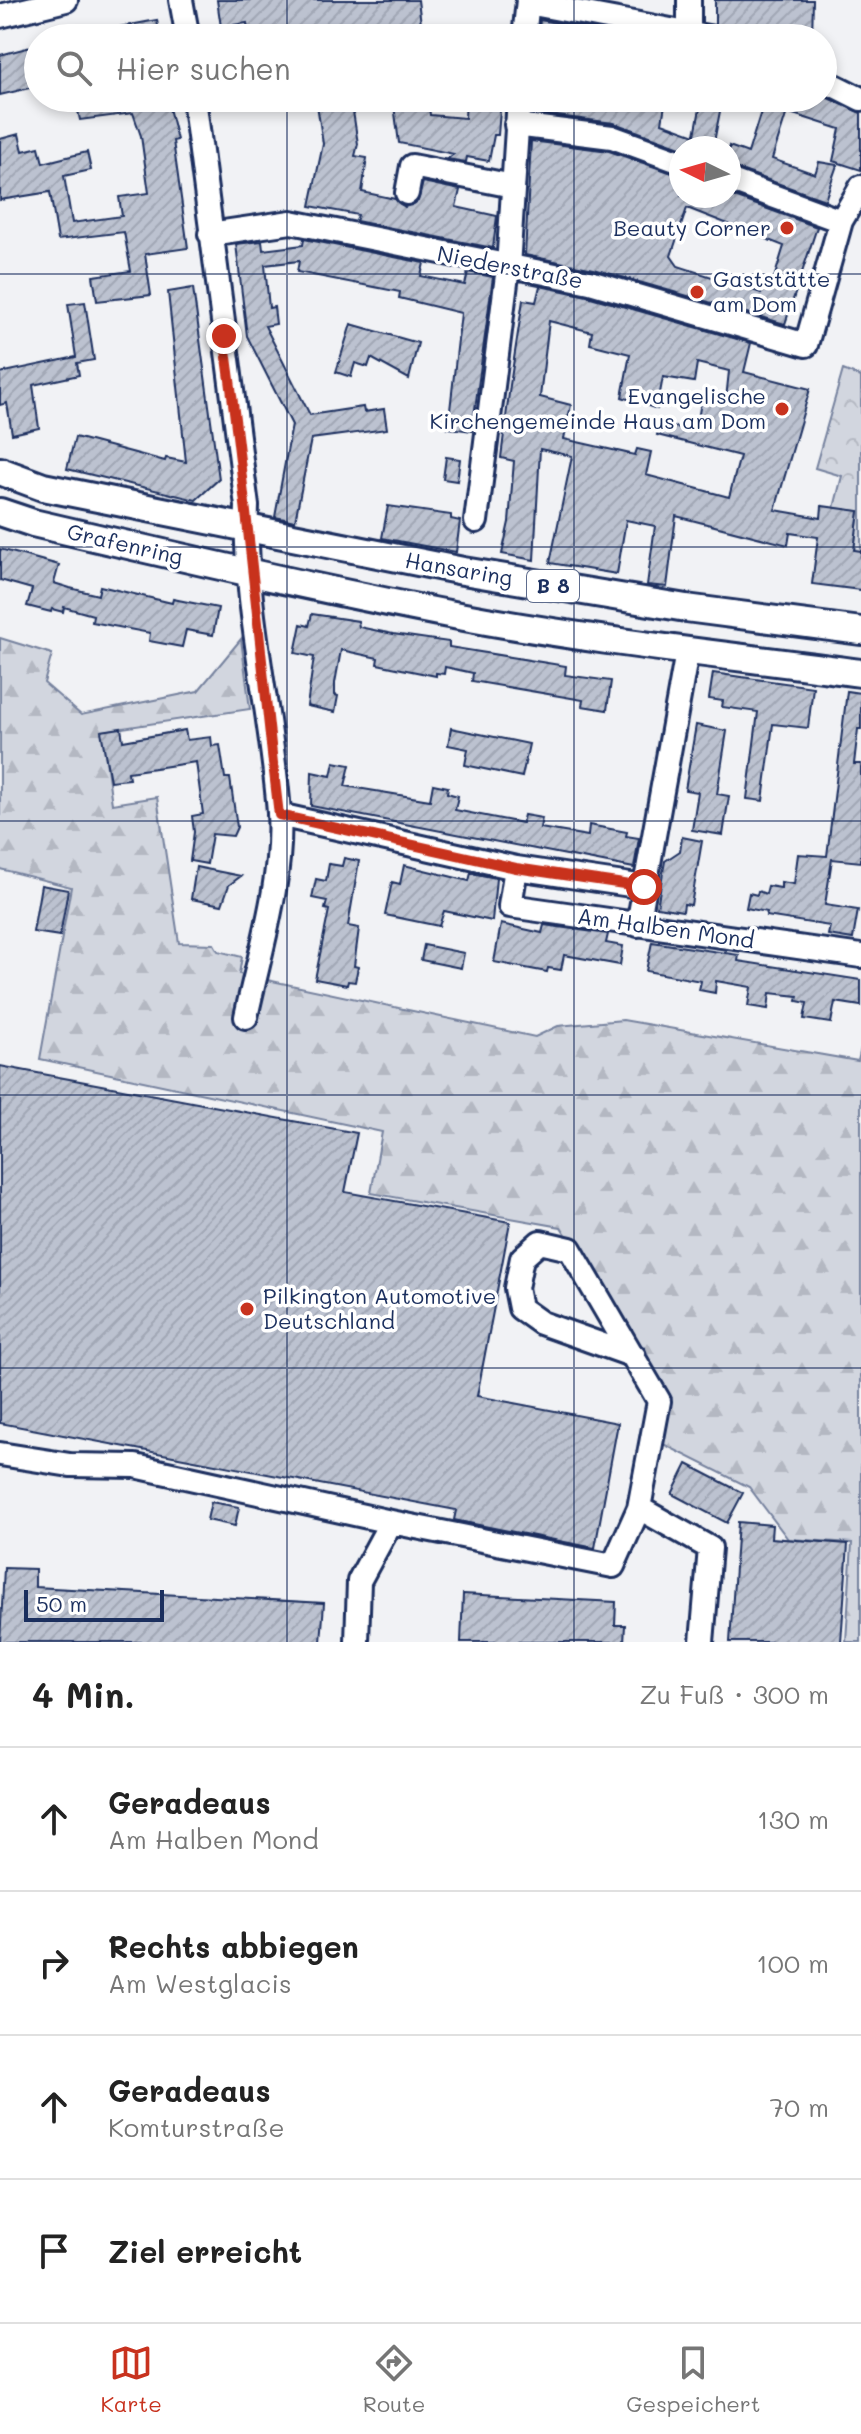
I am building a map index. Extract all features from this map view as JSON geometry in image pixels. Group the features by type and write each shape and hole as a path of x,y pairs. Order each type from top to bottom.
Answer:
{"main road":[{"name":"Grafenring","path":"0,471 43,487 248,528"},
{"name":"Grafenring","path":"0,512 33,523 251,573"},
{"name":"Hansaring","path":"248,528 463,571 686,608 861,631"},
{"name":"Hansaring","path":"251,573 461,616 687,652 861,673"}],"street":[{"path":"0,16 66,0"},
{"path":"181,0 185,24"},
{"path":"689,0 689,24"},
{"path":"526,24 528,2 650,24"},
{"path":"837,87 861,99"},
{"path":"196,112 248,528 279,815 277,870 246,1017"},
{"path":"476,521 508,267 517,112"},
{"path":"516,125 612,137 669,158"},
{"path":"407,193 412,166 513,186"},
{"path":"741,184 841,221 861,187"},
{"name":"Niederstraße","path":"210,234 291,222 590,282 806,345 841,221"},
{"path":"638,925 687,652"},
{"name":"Am Halben Mond","path":"279,815 516,868 644,887"},
{"name":"Am Halben Mond","path":"516,868 510,906 861,956"},
{"path":"0,1454 70,1465 135,1466 613,1566 639,1508 659,1401 634,1356 570,1249 540,1242 522,1258 516,1288 520,1308 541,1323 634,1356"},
{"path":"639,1508 710,1548 702,1642"},
{"path":"357,1642 359,1581 391,1522"}],"green space":[{"path":"843,370 861,377 861,551 854,550 859,511 834,508 842,476 815,468"},
{"path":"0,638 52,654 44,683 81,715 198,691 241,639 250,709 102,731 112,804 157,797 179,943 214,944 218,951 242,957 239,974 535,1037 558,1026 623,1020 858,1061 861,1048 861,1642 846,1642 852,1543 788,1539 749,1487 661,1443 672,1398 561,1227 371,1193 382,1132 40,1059 71,887 0,869"}],"building":[{"path":"217,0 418,0 421,24 247,23 221,24"},
{"path":"715,0 813,0 812,24 715,24"},
{"path":"157,20 158,24 135,24"},
{"path":"540,20 562,24 540,24"},
{"path":"24,49 24,89 0,95 0,55"},
{"path":"837,102 861,113 861,170 833,161 840,129 787,112 837,112"},
{"path":"78,112 170,112 177,140 173,141 188,248 145,254 151,295 97,301 93,276 131,271 124,232 58,240 50,192 0,200 0,139 19,134 23,151 39,147 43,163 87,152 91,170 64,176 72,223 122,216 119,197 149,193 141,136 133,113 80,120"},
{"path":"318,112 353,112 358,144 355,156 367,158 362,192 395,199 405,207 418,201 423,182 460,190 456,207 497,216 493,248 356,221 358,215 310,206 323,144"},
{"path":"395,112 430,112 430,115 465,118 465,112 500,112 498,135 494,135 489,161 467,157 466,162 447,159 454,154 399,143"},
{"path":"532,112 664,112 662,123 695,135 699,112 720,112 715,136 669,136 669,143 614,123"},
{"path":"761,112 787,112 772,159 815,174 819,162 837,165 825,200 741,170 741,150 748,153"},
{"path":"531,141 609,151 669,172 669,208 687,208 741,208 741,199 817,227 785,324 594,269 525,255","holes":["687,208 784,246 771,288 763,286 761,293 678,266 671,256"]},
{"path":"304,239 424,263 421,276 465,285 468,272 493,277 472,431 448,428 461,313 399,298 400,292 297,272 299,261 265,265 269,308 274,307 276,324 265,326 310,415 363,407 364,412 384,409 387,429 311,439 295,521 275,517 292,425 247,336 236,244 262,241 263,250 303,245"},
{"path":"540,286 587,296 751,343 744,372 810,389 775,510 821,518 822,506 859,511 854,550 861,551 861,590 812,584 818,537 790,533 788,545 676,516 667,587 647,585 655,526 626,520 617,574 550,563 572,456 540,449 534,560 502,554 509,522 514,461 501,458 510,385 523,300 536,302","holes":["549,321 592,332 590,344 630,354 622,397 657,409 663,377 694,382 697,363 729,371 726,399 702,396 696,431 660,424 657,435 740,456 729,497 646,475 651,452 637,449 635,455 564,439 571,405 540,397"]},
{"path":"193,288 219,479 196,500 67,469 75,437 165,461 166,458 186,462 168,292"},
{"path":"85,302 94,360 77,363 79,375 33,385 39,428 12,434 7,403 0,405 0,373 76,357 68,304"},
{"path":"351,324 418,343 409,379 371,358 368,367 355,363 351,377 336,372"},
{"path":"446,457 460,459 457,481 443,479"},
{"path":"388,506 451,515 451,519 460,521 456,552 382,538"},
{"path":"0,549 59,565 54,583 70,588 98,595 100,586 172,603 173,599 218,608 213,635 186,630 182,647 149,641 150,633 92,622 93,615 64,607 63,612 52,609 51,612 27,606 32,589 0,580"},
{"path":"312,614 358,621 359,627 393,634 449,642 449,647 566,666 565,675 611,681 607,710 582,706 583,700 472,681 473,673 445,667 444,674 436,673 436,676 377,664 378,658 341,650 335,683 335,695 338,696 335,712 307,706 314,657 295,653 301,624 309,626"},
{"path":"713,673 813,687 808,728 773,724 763,801 747,799 758,712 722,707 723,701 709,699"},
{"path":"847,691 861,693 861,729 858,729 854,764 861,764 861,862 832,859 825,905 858,910 853,939 828,935 830,926 766,916 767,912 746,908 749,893 757,895 758,891 766,894 768,886 781,888 781,882 794,884 798,854 827,856"},
{"path":"696,725 727,731 717,794 729,796 723,835 692,830 698,792 685,790"},
{"path":"121,728 123,741 185,730 187,740 211,737 212,746 220,745 225,778 230,778 237,827 233,836 212,834 207,864 190,861 194,832 192,816 203,814 196,762 128,772 129,779 110,781 101,731"},
{"path":"451,728 529,744 522,777 465,765 468,749 448,745"},
{"path":"334,762 350,765 345,786 430,800 433,784 448,787 447,793 458,796 455,810 522,823 524,815 542,818 540,828 588,836 589,825 627,832 626,836 639,838 634,868 311,806 312,772 331,776"},
{"path":"682,837 702,841 691,905 684,904 683,911 657,907 665,861 680,851"},
{"path":"344,858 359,861 348,926 359,928 354,966 358,967 355,982 348,981 347,985 315,979 329,910 325,909 327,901 312,898 316,879 326,881 329,864 342,866"},
{"path":"404,865 469,881 471,873 496,878 492,921 444,911 439,926 385,915 392,882 400,884"},
{"path":"196,867 241,876 229,885 222,905 191,899"},
{"path":"41,885 68,890 60,936 33,932"},
{"path":"501,924 542,933 544,925 608,934 606,943 623,946 620,965 564,955 561,970 548,968 547,972 494,962"},
{"path":"652,942 739,955 738,961 861,980 861,1006 835,1002 831,1023 804,1019 807,1003 797,1001 798,996 770,993 768,1009 748,1006 751,987 716,981 715,993 699,990 701,981 646,971"},
{"path":"424,945 464,953 461,968 421,960"},
{"name":"Pilkington Automotive Deutschland","path":"0,1066 357,1133 345,1192 510,1222 477,1396 618,1423 595,1548 454,1520 456,1510 0,1423"},
{"path":"687,1464 743,1493 727,1523 672,1494"},
{"path":"211,1502 239,1507 235,1526 207,1520"},
{"path":"738,1522 772,1525 771,1538 848,1544 841,1642 730,1642"},
{"path":"4,1568 35,1569 35,1587 324,1603 321,1642 0,1642"},
{"path":"463,1594 616,1602 615,1625 625,1625 624,1642 461,1642"}],"place":[{"name":"Beauty Corner","path":"787,228"},
{"name":"Gaststätte am Dom","path":"697,292"},
{"name":"Evangelische Kirchengemeinde Haus am Dom","path":"782,409"},
{"name":"Pilkington Automotive Deutschland","path":"247,1309"}],"route":[{"path":"224,336 247,506 251,573 279,815 516,868 644,887"}]}
